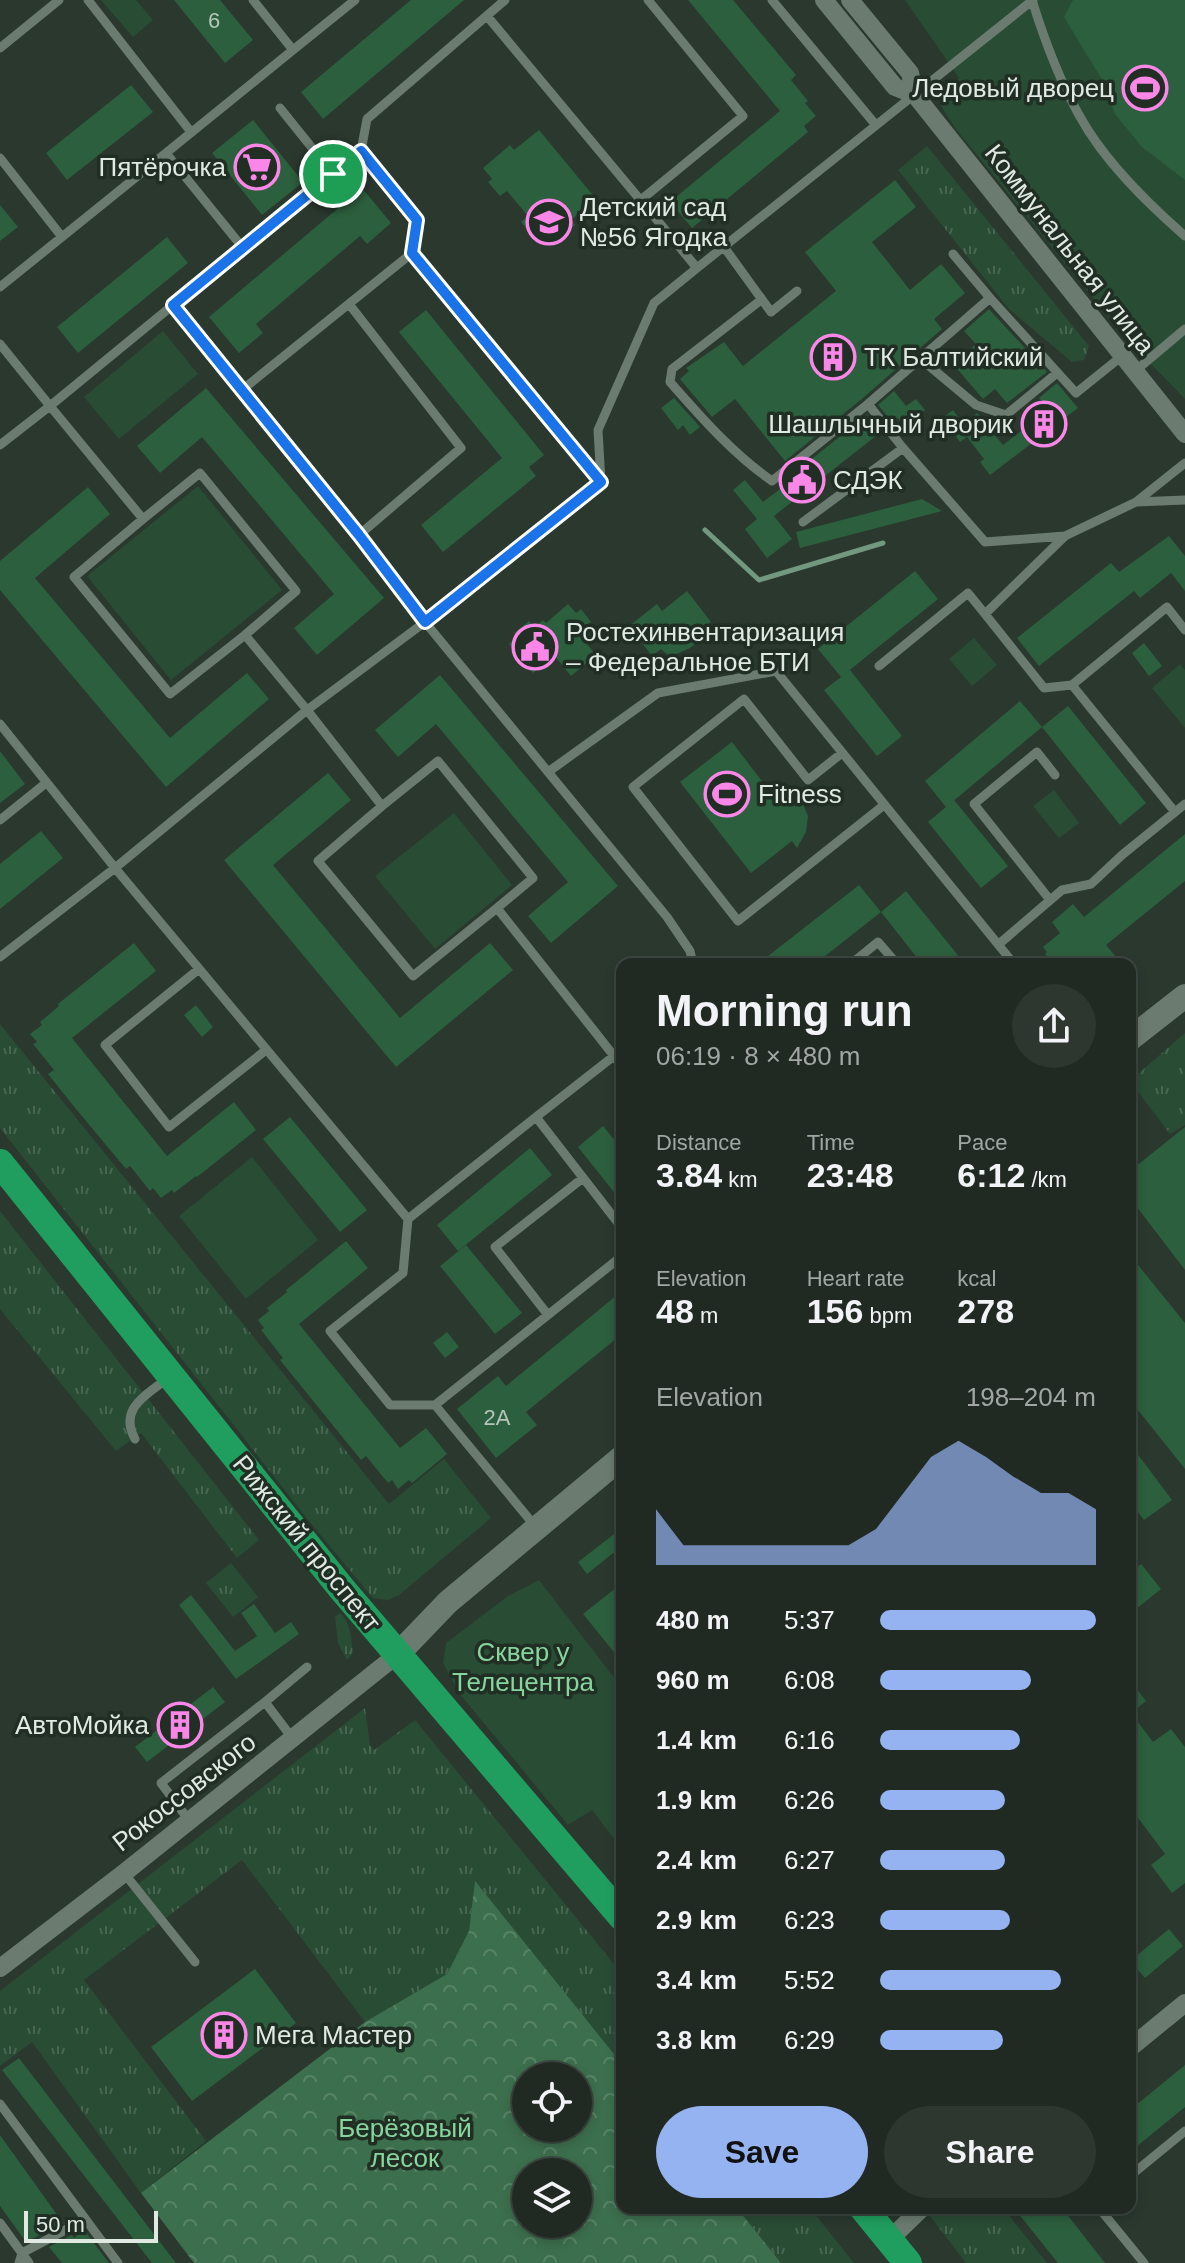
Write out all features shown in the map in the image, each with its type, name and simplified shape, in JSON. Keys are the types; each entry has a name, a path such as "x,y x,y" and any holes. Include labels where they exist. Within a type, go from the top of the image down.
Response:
{"highway":[{"name":"Рижский проспект","path":"0,1163 342,1589 616,1910"},
{"path":"868,2214 908,2263"}],"main road":[{"path":"1136,1034 1185,996"},
{"path":"398,1654 448,1602 616,1462"}],"street":[{"name":"Коммунальная улица","path":"824,0 895,87 915,95"},
{"name":"Коммунальная улица","path":"850,0 910,73 915,95 1185,434"},
{"name":"Рокоссовского","path":"0,1968 398,1654"},
{"path":"1136,2043 1185,2003"},
{"path":"889,2240 916,2214"}],"lane":[{"path":"0,48 59,0"},
{"path":"88,0 191,132"},
{"path":"253,0 293,50"},
{"path":"0,287 355,0"},
{"path":"0,445 361,151 367,119 505,0"},
{"path":"642,199 743,116 648,0"},
{"path":"772,0 875,124"},
{"path":"601,482 598,430 654,303 1032,0 1079,117 1155,210 1185,236"},
{"path":"487,16 697,268"},
{"path":"280,108 333,174"},
{"path":"242,390 412,253 417,220 361,151"},
{"path":"166,153 243,248"},
{"path":"0,158 62,237"},
{"path":"724,247 771,312 797,291"},
{"path":"412,253 601,482"},
{"path":"953,254 1076,393 1122,356"},
{"path":"761,300 672,369 670,382 746,463 772,481 922,360 990,298"},
{"path":"349,304 461,448 359,535"},
{"path":"173,305 359,535 425,622 667,917 692,958"},
{"path":"1134,372 1185,329"},
{"path":"0,344 143,519"},
{"path":"922,360 976,405 1006,415 1057,373"},
{"path":"868,404 985,542 1065,536"},
{"path":"803,522 903,448"},
{"path":"985,614 1065,536 1136,502 1185,463"},
{"path":"200,473 296,591 170,694 74,577 143,519 200,473"},
{"path":"0,957 115,868 307,710 425,622 601,482"},
{"path":"1136,502 1185,500"},
{"path":"879,666 968,593 1044,688 1072,685 1167,607 1185,630"},
{"path":"245,635 382,806"},
{"path":"548,772 658,693 776,671 1010,958"},
{"path":"1072,685 1175,812"},
{"path":"842,753 808,780 744,699 633,787 738,921 884,805"},
{"path":"0,724 115,868 408,1219 403,1273 330,1331 390,1405 435,1405 616,1261"},
{"path":"1050,900 974,804 1037,752 1055,775"},
{"path":"438,761 533,878 413,976 318,861 382,806 438,761"},
{"path":"0,820 46,783"},
{"path":"999,944 1062,890 1091,884 1185,804"},
{"path":"497,908 616,1059"},
{"path":"858,958 878,942 892,958"},
{"path":"199,969 105,1045 169,1127 266,1050"},
{"path":"408,1219 614,1056"},
{"path":"536,1117 616,1220"},
{"path":"548,1315 495,1247 583,1178"},
{"path":"135,1439 129,1428 132,1409 170,1375"},
{"path":"435,1405 537,1529"},
{"path":"188,1819 161,1783 307,1667"},
{"path":"265,1702 293,1739"},
{"path":"124,1873 195,1962"},
{"path":"0,2104 118,2263"},
{"path":"1136,2171 1185,2131"},
{"path":"1104,2214 1144,2263"},
{"path":"20,2258 84,2220"},
{"path":"0,2223 20,2258 29,2263"}],"green space":[{"path":"101,0 136,0 153,20 133,37"},
{"path":"905,0 1185,0 1185,399 1128,341 955,128 941,106 943,91 959,78"},
{"path":"927,146 1089,346 1084,360 1072,362 1009,309 898,170"},
{"path":"163,331 198,374 119,439 84,397"},
{"path":"198,486 282,590 171,680 87,576"},
{"path":"974,638 997,665 972,686 949,659"},
{"path":"1180,664 1185,670 1185,728 1152,688"},
{"path":"1054,790 1079,823 1059,838 1033,806"},
{"path":"454,813 512,885 435,949 375,876"},
{"path":"0,1024 389,1504 444,1459 491,1518 399,1595 388,1600 373,1598 0,1128"},
{"path":"1185,1033 1185,1125 1170,1134 1136,1089 1136,1076"},
{"path":"252,1157 318,1240 246,1299 179,1216"},
{"path":"0,1211 259,1540 237,1558 141,1433 116,1451 0,1309"},
{"path":"231,1563 258,1597 233,1617 206,1583"},
{"name":"Сквер у Телецентра","path":"539,1580 616,1680 616,1841 592,1810 568,1825 459,1693 443,1663 446,1643 508,1596"},
{"path":"340,1613 351,1636 353,1653 347,1660 338,1643 335,1617"},
{"path":"365,1708 370,1745 374,1750 415,1720 616,1967 616,2057 475,1882 469,1931 447,1974 365,2022 242,1860 84,1980 206,2141 141,2193 32,2042 0,2066 0,1991"},
{"name":"Берёзовый лесок","path":"475,1881 616,2057 616,2214 742,2214 781,2263 194,2263 141,2193 365,2022 447,1974 469,1931"},
{"path":"742,2214 815,2214 854,2263 781,2263"},
{"path":"929,2214 1008,2214 1047,2263 966,2263"}],"building":[{"path":"174,0 220,0 253,40 225,63"},
{"path":"411,0 464,0 323,119 301,92"},
{"path":"688,0 733,0 796,75 791,80 816,116 804,126 808,132 692,228 670,202 780,111"},
{"name":"Ледовый дворец","path":"1073,0 1185,0 1185,180 1142,147 1115,114 1101,78 1064,17"},
{"path":"131,85 153,112 67,180 46,153"},
{"name":"Пятёрочка","path":"253,120 303,182 262,215 212,153"},
{"path":"539,130 596,199 571,220 575,225 549,246 537,232 533,236 521,222 528,216 507,191 500,196 488,182 492,179 483,168 510,145 514,150"},
{"name":"ТК Балтийский","path":"895,180 916,207 872,242 910,290 941,264 965,293 934,319 942,329 785,461 735,399 712,417 680,379 689,371 686,368 724,342 743,366 836,291 805,252"},
{"path":"362,188 391,223 367,244 360,236 256,324 263,333 239,353 209,317"},
{"path":"0,205 18,227 0,241"},
{"path":"167,237 188,263 78,353 57,327"},
{"path":"989,309 1047,372 1007,403 995,389 983,399 953,364 976,344 964,331"},
{"path":"426,310 544,455 529,467 536,476 443,552 421,525 502,458 399,332"},
{"path":"1057,383 1078,408 990,475 980,462 984,459 967,437 960,442 951,430 943,436 934,424 953,410 963,424 977,413 1003,445 1048,410 1039,398"},
{"path":"206,388 384,598 317,655 294,628 334,594 202,437 160,473 137,446"},
{"path":"894,391 906,406 916,399 925,410 904,426 898,418 893,423 878,405"},
{"path":"674,398 700,427 690,435 683,425 678,430 661,408"},
{"path":"867,415 881,432 774,516 792,539 767,558 745,529 757,519 733,490 745,480 763,502"},
{"path":"88,487 110,514 35,578 170,738 247,673 269,699 166,787 0,590 0,561"},
{"path":"922,499 942,511 800,548 796,532"},
{"path":"1169,536 1185,556 1185,591 1171,573 1140,598 1134,591 1039,666 1017,638 1111,563 1119,572"},
{"path":"915,571 938,599 841,677 818,649"},
{"path":"687,591 711,622 703,629 707,635 690,648 670,657 661,649 652,656 629,626 657,604 662,611"},
{"path":"568,604 576,613 581,609 591,622 587,625 595,635 586,643 596,655 571,676 554,655 533,673 509,644 517,636 514,633 529,621 534,627 543,620 546,623"},
{"path":"1144,643 1162,666 1149,676 1132,653"},
{"path":"850,670 902,736 877,756 824,690"},
{"path":"440,675 618,886 551,943 528,916 568,882 436,724 398,757 375,730"},
{"path":"1020,701 1042,727 954,800 1008,866 981,888 928,822 946,807 925,781"},
{"path":"1068,706 1146,803 1120,825 1042,727"},
{"path":"732,742 768,789 774,784 783,796 789,791 803,804 808,816 806,832 797,848 792,841 751,873 680,782"},
{"path":"0,751 25,784 0,803"},
{"path":"328,773 351,800 273,865 400,1018 490,943 513,970 396,1067 224,860"},
{"path":"41,831 63,858 0,909 0,864"},
{"path":"1185,834 1185,881 1106,945 1117,958 1048,958 1043,947 1060,933 1052,922 1073,904 1084,917"},
{"path":"859,885 881,912 823,958 766,958"},
{"path":"906,891 960,958 917,958 881,912"},
{"path":"134,943 156,971 72,1038 167,1156 234,1102 256,1130 197,1177 161,1198 153,1188 150,1191 130,1166 126,1169 48,1074 54,1070 33,1044 37,1042 30,1034 42,1025 40,1022 58,1004"},
{"path":"196,1005 213,1027 202,1037 184,1015"},
{"path":"290,1117 367,1210 340,1232 263,1139"},
{"path":"603,1126 616,1142 616,1194 578,1147"},
{"path":"1185,1127 1185,1270 1136,1206 1136,1166"},
{"path":"530,1148 552,1175 458,1251 437,1225"},
{"path":"346,1241 368,1268 299,1324 400,1448 426,1428 447,1454 412,1483 409,1480 398,1489 392,1480 388,1483 366,1456 361,1460 280,1360 283,1358 261,1330 264,1328 258,1320 286,1290"},
{"path":"466,1245 522,1313 495,1334 440,1266"},
{"path":"1136,1262 1185,1323 1185,1469 1136,1408"},
{"path":"616,1296 616,1339 526,1412 537,1425 496,1458 457,1409 498,1376 506,1386"},
{"path":"447,1332 459,1347 445,1358 433,1343"},
{"path":"1136,1452 1172,1500 1144,1520 1136,1510"},
{"path":"616,1533 616,1551 587,1574 578,1562"},
{"path":"1141,1564 1161,1589 1136,1609 1136,1568"},
{"path":"616,1588 616,1655 583,1614"},
{"path":"191,1595 235,1651 257,1636 241,1613 254,1604 275,1633 291,1622 299,1634 236,1679 179,1605"},
{"name":"АвтоМойка","path":"213,1687 225,1702 147,1762 135,1747"},
{"path":"1136,1688 1146,1701 1136,1709"},
{"path":"1136,1720 1153,1742 1171,1729 1185,1747 1185,1883 1172,1893 1151,1865 1165,1854 1136,1815"},
{"path":"1169,1929 1183,1946 1145,1978 1136,1968 1136,1956"},
{"name":"Мега Мастер","path":"255,1969 296,2023 192,2101 151,2047"},
{"path":"19,2058 176,2263 152,2263 2,2070"},
{"path":"1185,2065 1185,2107 1136,2147 1136,2105"},
{"path":"0,2135 63,2223 26,2242 0,2206"},
{"path":"1019,2214 1067,2214 1105,2263 1058,2263"},
{"path":"84,2230 109,2263 62,2263 49,2247 72,2235 74,2238"}],"waterway":[{"path":"705,530 759,580 883,543"}],"place":[{"name":"Ледовый дворец","path":"1145,88"},
{"name":"Пятёрочка","path":"257,167"},
{"name":"Детский сад №56 Ягодка","path":"549,222"},
{"name":"ТК Балтийский","path":"833,357"},
{"name":"Шашлычный дворик","path":"1044,424"},
{"name":"СДЭК","path":"802,480"},
{"name":"Ростехинвентаризация – Федеральное БТИ","path":"535,647"},
{"name":"Fitness","path":"727,794"},
{"name":"АвтоМойка","path":"180,1725"},
{"name":"Мега Мастер","path":"224,2035"}],"route":[{"path":"361,151 417,220 412,253 601,482 425,622 359,535 173,305 333,174 361,151"}]}
